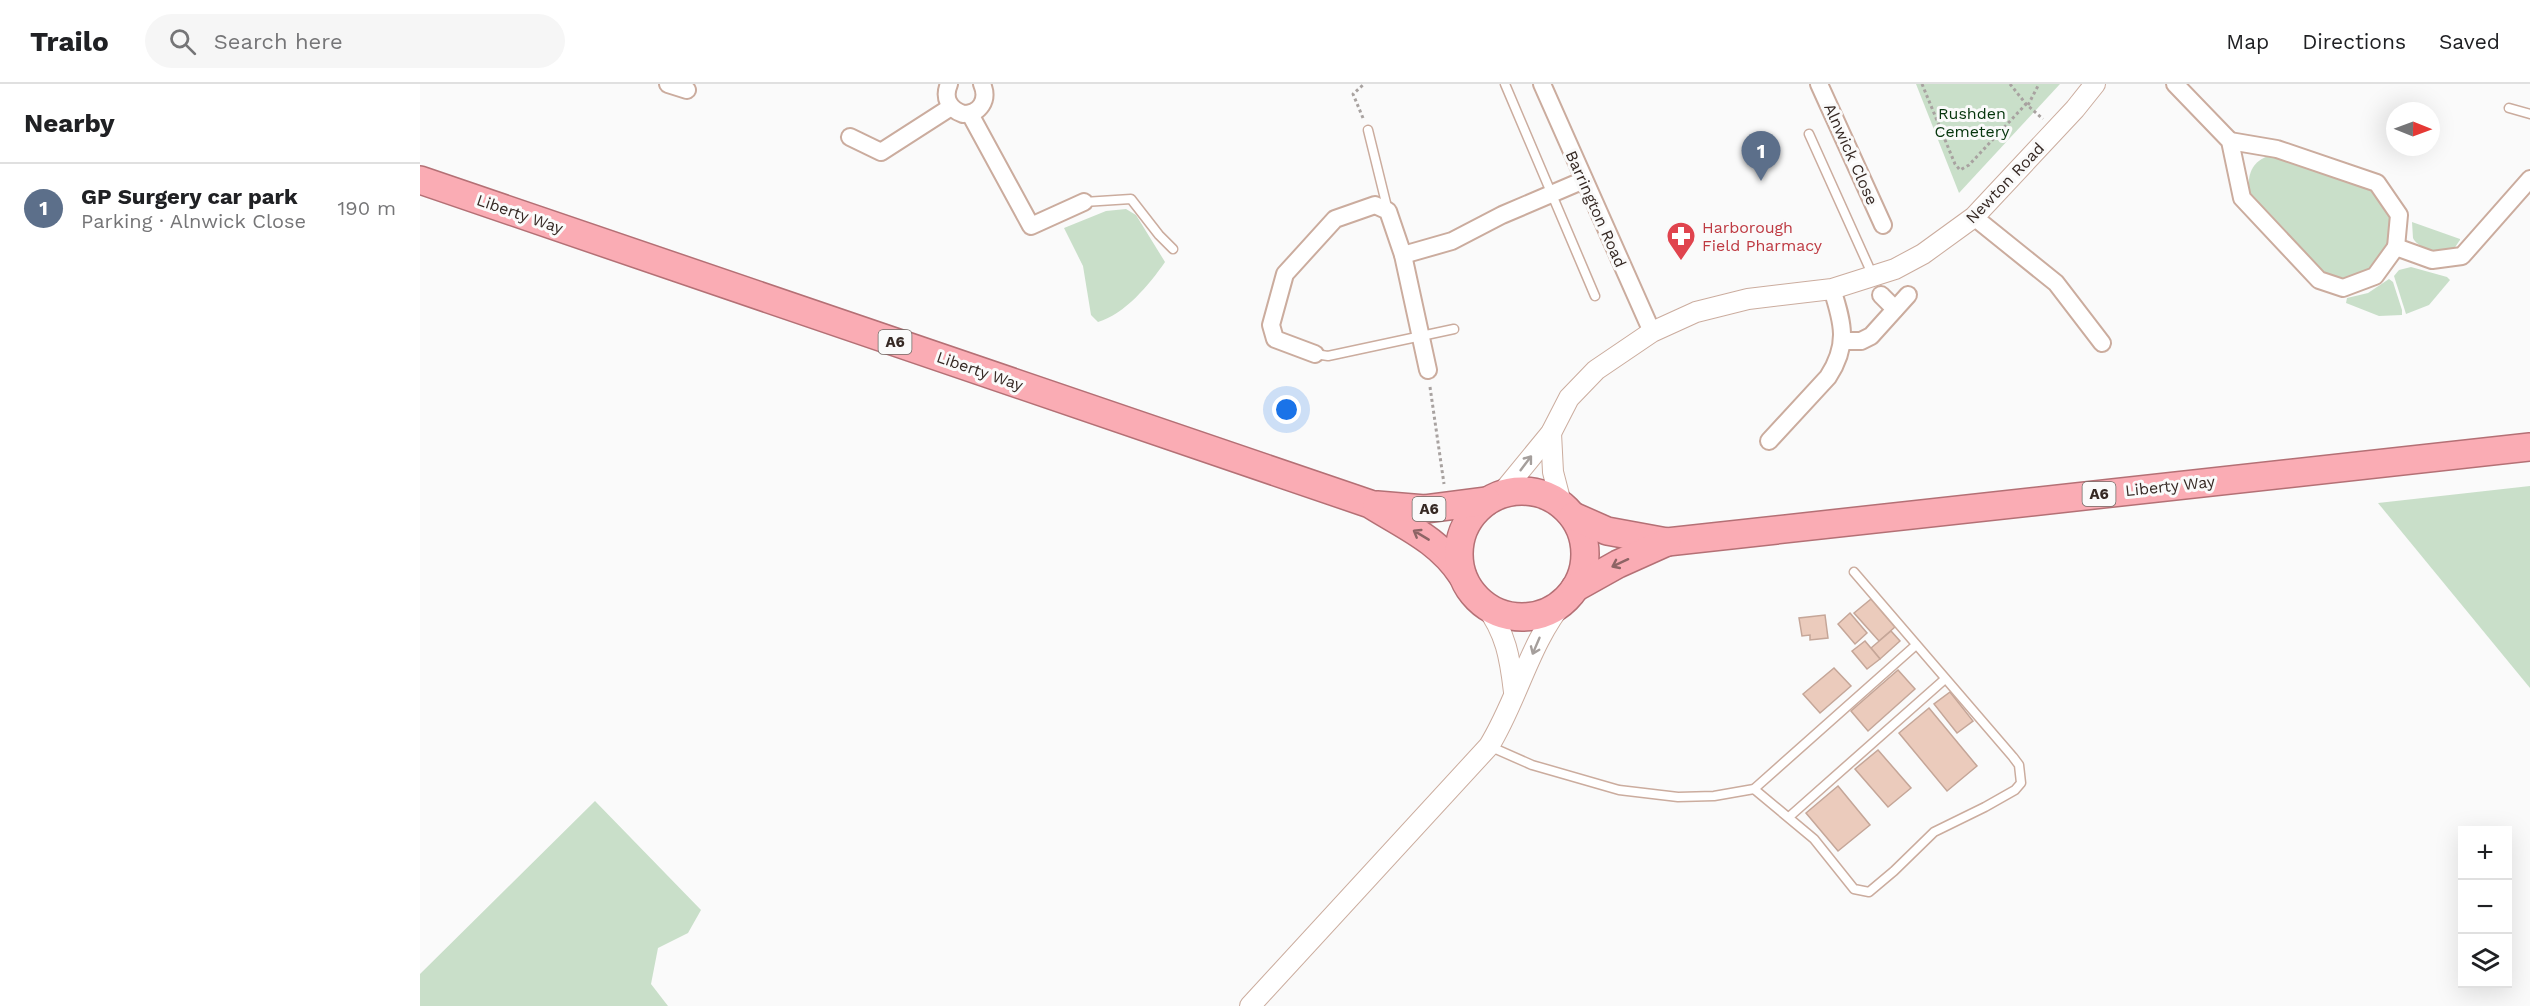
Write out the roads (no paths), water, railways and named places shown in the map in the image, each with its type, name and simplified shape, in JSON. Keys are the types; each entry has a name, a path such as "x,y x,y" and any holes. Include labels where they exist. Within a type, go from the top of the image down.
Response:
{"highway":[{"name":"Liberty Way","path":"420,180 1370,504 1442,549 1462,575"},
{"name":"Liberty Way","path":"1567,510 1608,531 1667,542 2530,447"},
{"path":"1516,490 1532,491 1547,495 1567,510 1584,544 1582,574 1570,594 1551,610 1534,616 1517,617 1500,613 1485,605 1471,592 1462,575 1458,554 1461,534 1472,515 1494,497 1516,490"},
{"name":"Liberty Way","path":"1370,504 1425,509 1494,497"},
{"name":"Liberty Way","path":"1570,594 1608,568 1667,542"}],"street":[{"path":"668,84 687,90"},
{"path":"949,84 946,94 951,107 956,111 969,114 982,105 986,92 985,85"},
{"name":"Barrington Road","path":"1542,84 1652,333"},
{"name":"Alnwick Close","path":"1819,84 1883,225"},
{"name":"Newton Road","path":"1494,497 1551,433 1569,398 1596,370 1652,333 1696,312 1748,299 1877,286 1895,269 1923,254 1974,217 2096,84"},
{"path":"2175,84 2230,141 2242,198 2319,280 2343,288 2375,276 2396,247 2398,215 2377,183 2277,149 2230,141"},
{"path":"850,137 881,152 951,107"},
{"path":"969,114 1031,226 1083,202"},
{"path":"2396,247 2432,260 2462,256 2530,179"},
{"path":"1402,255 1452,241 1502,215 1584,180"},
{"path":"1315,354 1275,339 1271,326 1285,274 1335,219 1375,205 1388,211 1402,255 1428,370"},
{"path":"1974,217 2056,283 2102,343"},
{"path":"1877,286 1895,309"},
{"path":"1769,441 1835,366 1842,341 1842,321 1832,289"},
{"path":"1842,341 1856,342 1865,339 1908,296"},
{"path":"1551,433 1553,472 1567,510"},
{"path":"1250,1006 1489,746 1500,728 1539,638 1570,594"},
{"path":"1485,605 1499,625 1504,639 1511,661 1514,695"}],"lane":[{"path":"1505,84 1595,296"},
{"path":"2509,108 2530,114"},
{"path":"1368,130 1388,211"},
{"path":"1809,134 1877,286"},
{"path":"1083,202 1131,199 1158,235 1173,249"},
{"path":"1315,354 1328,356 1454,329"},
{"path":"1754,789 1814,839 1854,889 1869,892 1894,872 1935,832 2015,790 2021,783 2019,765 1854,572"},
{"path":"1489,746 1532,765 1619,790 1678,797 1714,796 1754,789 1916,645"},
{"path":"1789,817 1945,678"}],"place":[{"name":"GP Surgery car park","path":"1761,181"},
{"name":"Harborough Field Pharmacy","path":"1681,262"}],"park label":[{"name":"Rushden Cemetery","path":"1972,122"}]}
